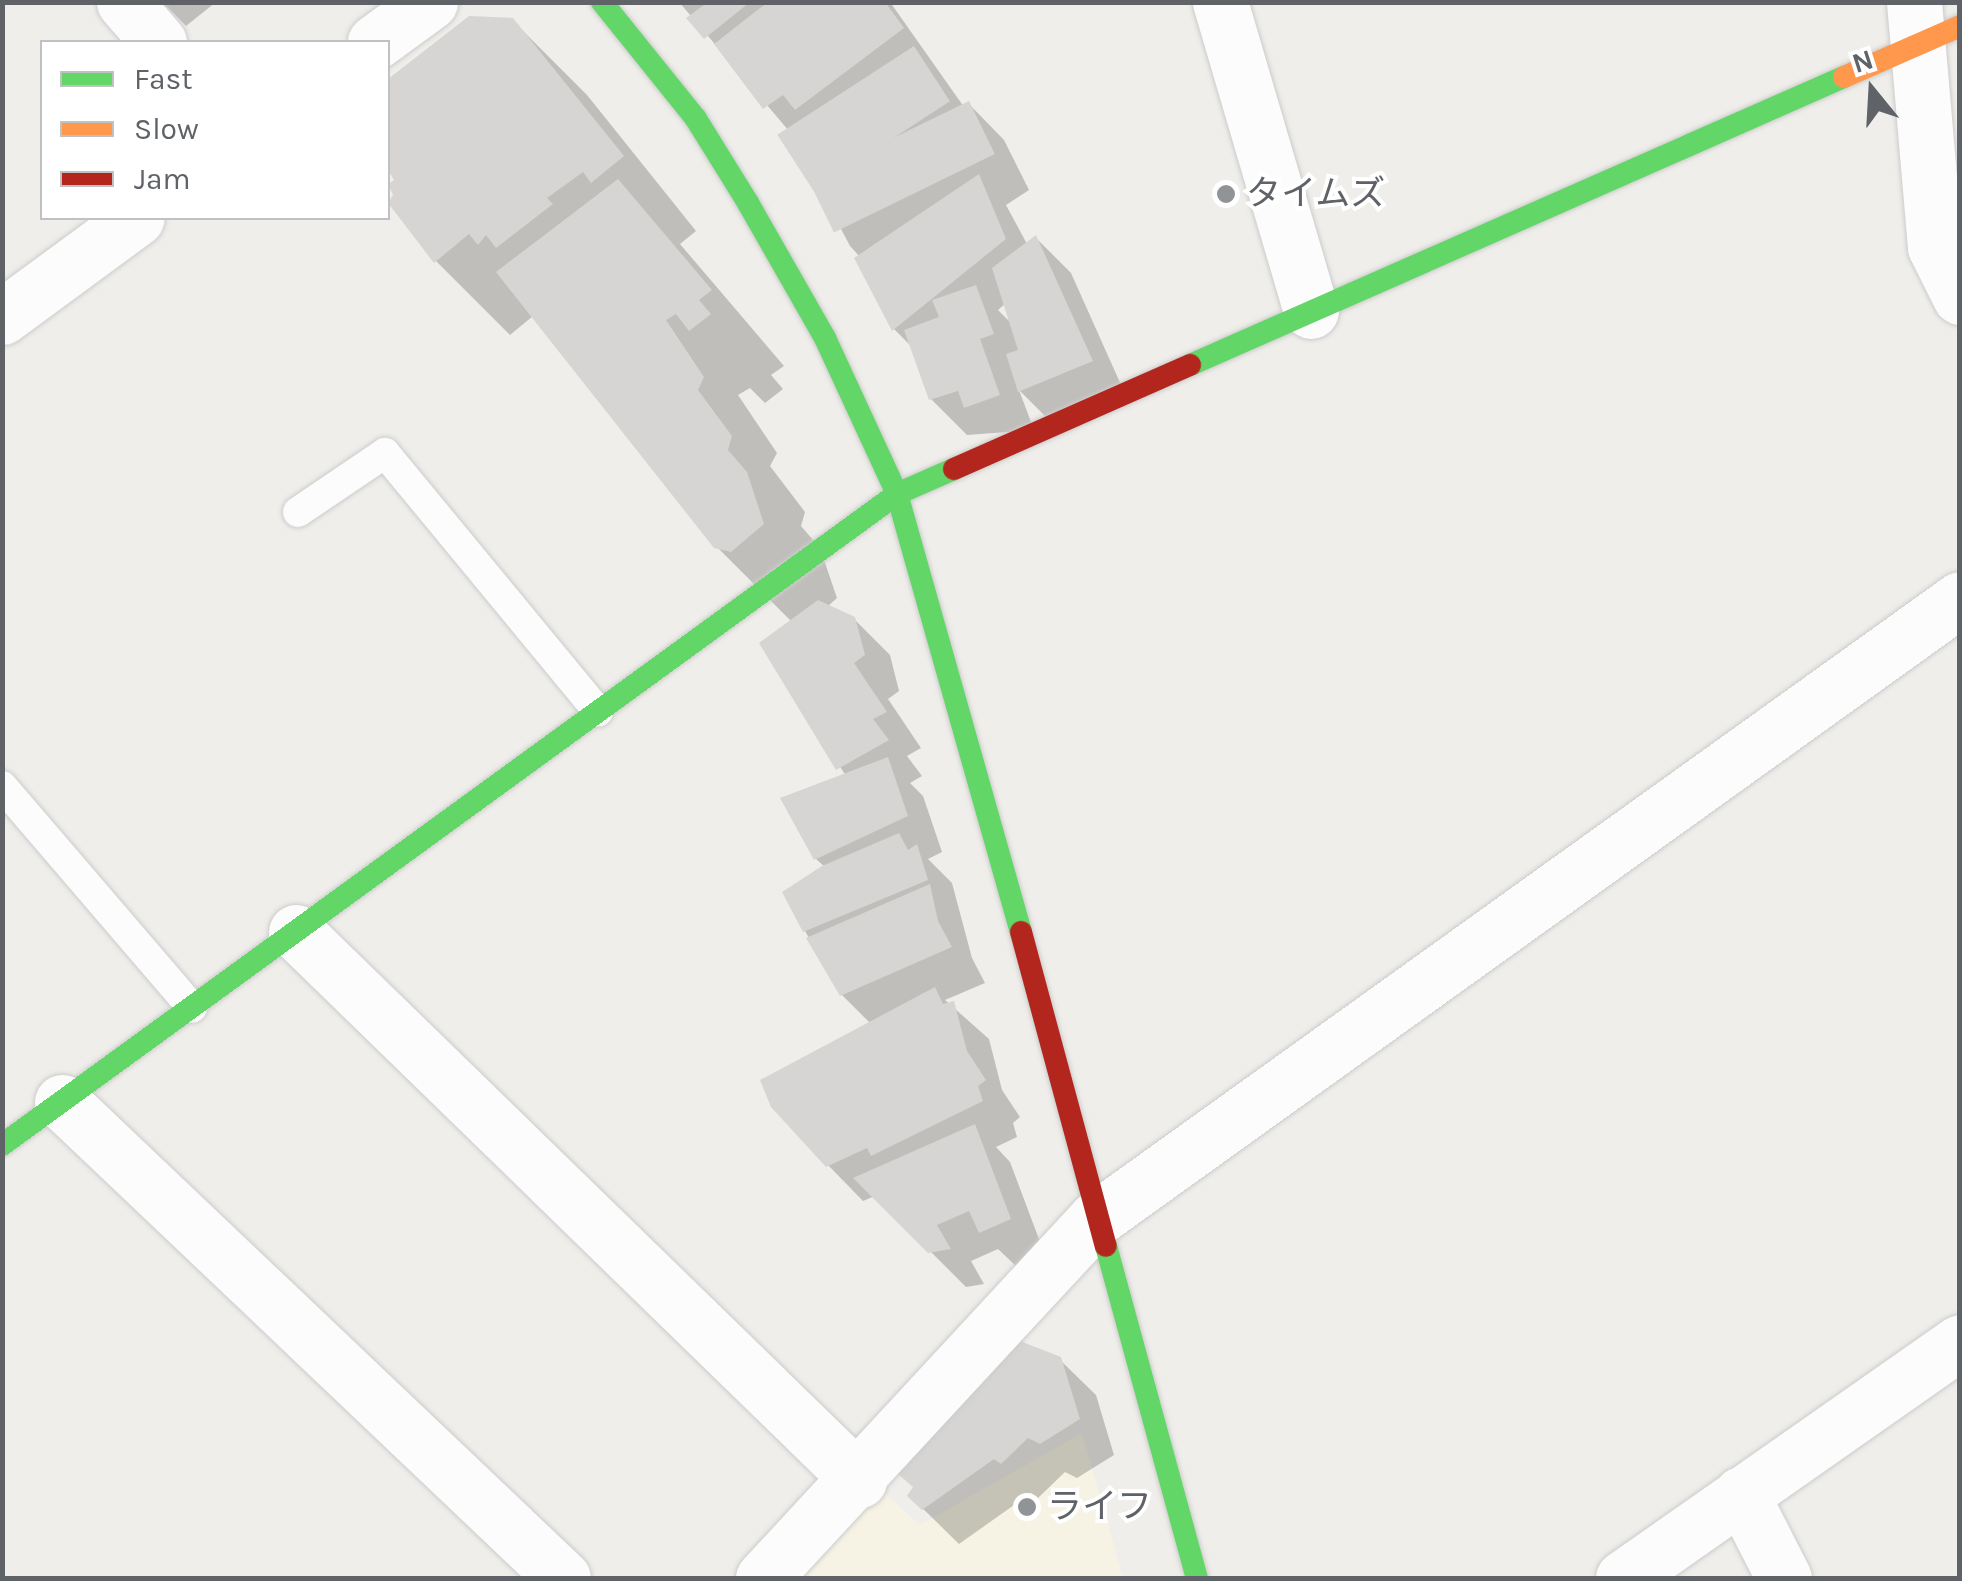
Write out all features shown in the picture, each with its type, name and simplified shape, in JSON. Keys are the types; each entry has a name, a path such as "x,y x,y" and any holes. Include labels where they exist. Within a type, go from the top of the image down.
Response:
{"street":[{"path":"124,2 157,40"},
{"path":"378,40 430,2"},
{"path":"602,2 696,119 748,202 825,338 897,494 936,622 1096,1220 1197,1578"},
{"path":"1220,2 1311,311"},
{"path":"2,1146 897,494 1311,311 1930,25 1935,248 1960,297"},
{"path":"2,317 134,220"},
{"path":"762,1578 859,1480 1096,1220 1960,599"},
{"path":"296,932 859,1480"},
{"path":"62,1102 563,1578"},
{"path":"1623,1578 1960,1342"},
{"path":"1741,1494 1784,1578"}],"lane":[{"path":"298,512 385,453 598,711"},
{"path":"2,786 192,1008"}],"shaded area":[{"name":"ライフ","path":"1082,1433 1123,1578 795,1578 880,1489 920,1525"}],"building":[{"path":"708,2 750,2 704,39 686,18"},
{"path":"768,2 885,2 904,28 795,110 783,95 763,109 714,44"},
{"path":"469,16 513,18 624,156 591,183 583,172 547,198 553,204 496,248 486,235 478,245 469,234 434,263 390,206 390,183 394,180 390,173 390,77"},
{"path":"914,46 950,101 813,190 777,135"},
{"path":"969,101 995,154 834,232 808,179"},
{"path":"979,174 1006,239 892,331 854,258"},
{"path":"618,179 712,290 699,300 711,314 689,331 676,314 666,320 704,377 698,390 732,436 728,450 747,472 764,524 731,552 714,548 496,272"},
{"path":"1036,235 1093,361 1018,392 1006,354 1018,350 992,268"},
{"path":"976,285 994,334 980,339 1000,395 964,408 958,391 929,400 904,330 939,317 932,300"},
{"path":"818,600 855,617 865,655 854,663 887,712 873,719 889,740 836,770 759,643"},
{"path":"888,757 908,816 814,860 780,798"},
{"path":"899,833 908,850 917,844 928,880 803,932 782,892 822,866"},
{"path":"930,884 938,921 952,947 840,996 806,938"},
{"path":"935,987 943,1004 954,1001 967,1051 986,1080 978,1086 983,1101 871,1156 867,1148 826,1167 771,1107 760,1080"},
{"path":"975,1124 1011,1219 979,1233 969,1211 937,1225 951,1249 928,1253 853,1178"},
{"path":"1020,1341 1061,1357 1080,1419 1040,1444 1028,1438 1001,1464 994,1459 922,1510 907,1496 913,1487 898,1474"}],"traffic: fast":[{"path":"602,2 696,119 748,203 825,338 897,494 1021,932"},
{"path":"1190,365 1844,77"},
{"path":"2,1145 897,494 954,469"},
{"path":"1106,1246 1197,1578"}],"traffic: slow":[{"path":"1844,77 1960,26"}],"traffic: jam":[{"path":"954,469 1190,365"},
{"path":"1021,932 1106,1246"}],"place":[{"name":"タイムズ","path":"1226,194"},
{"name":"ライフ","path":"1027,1507"}]}
